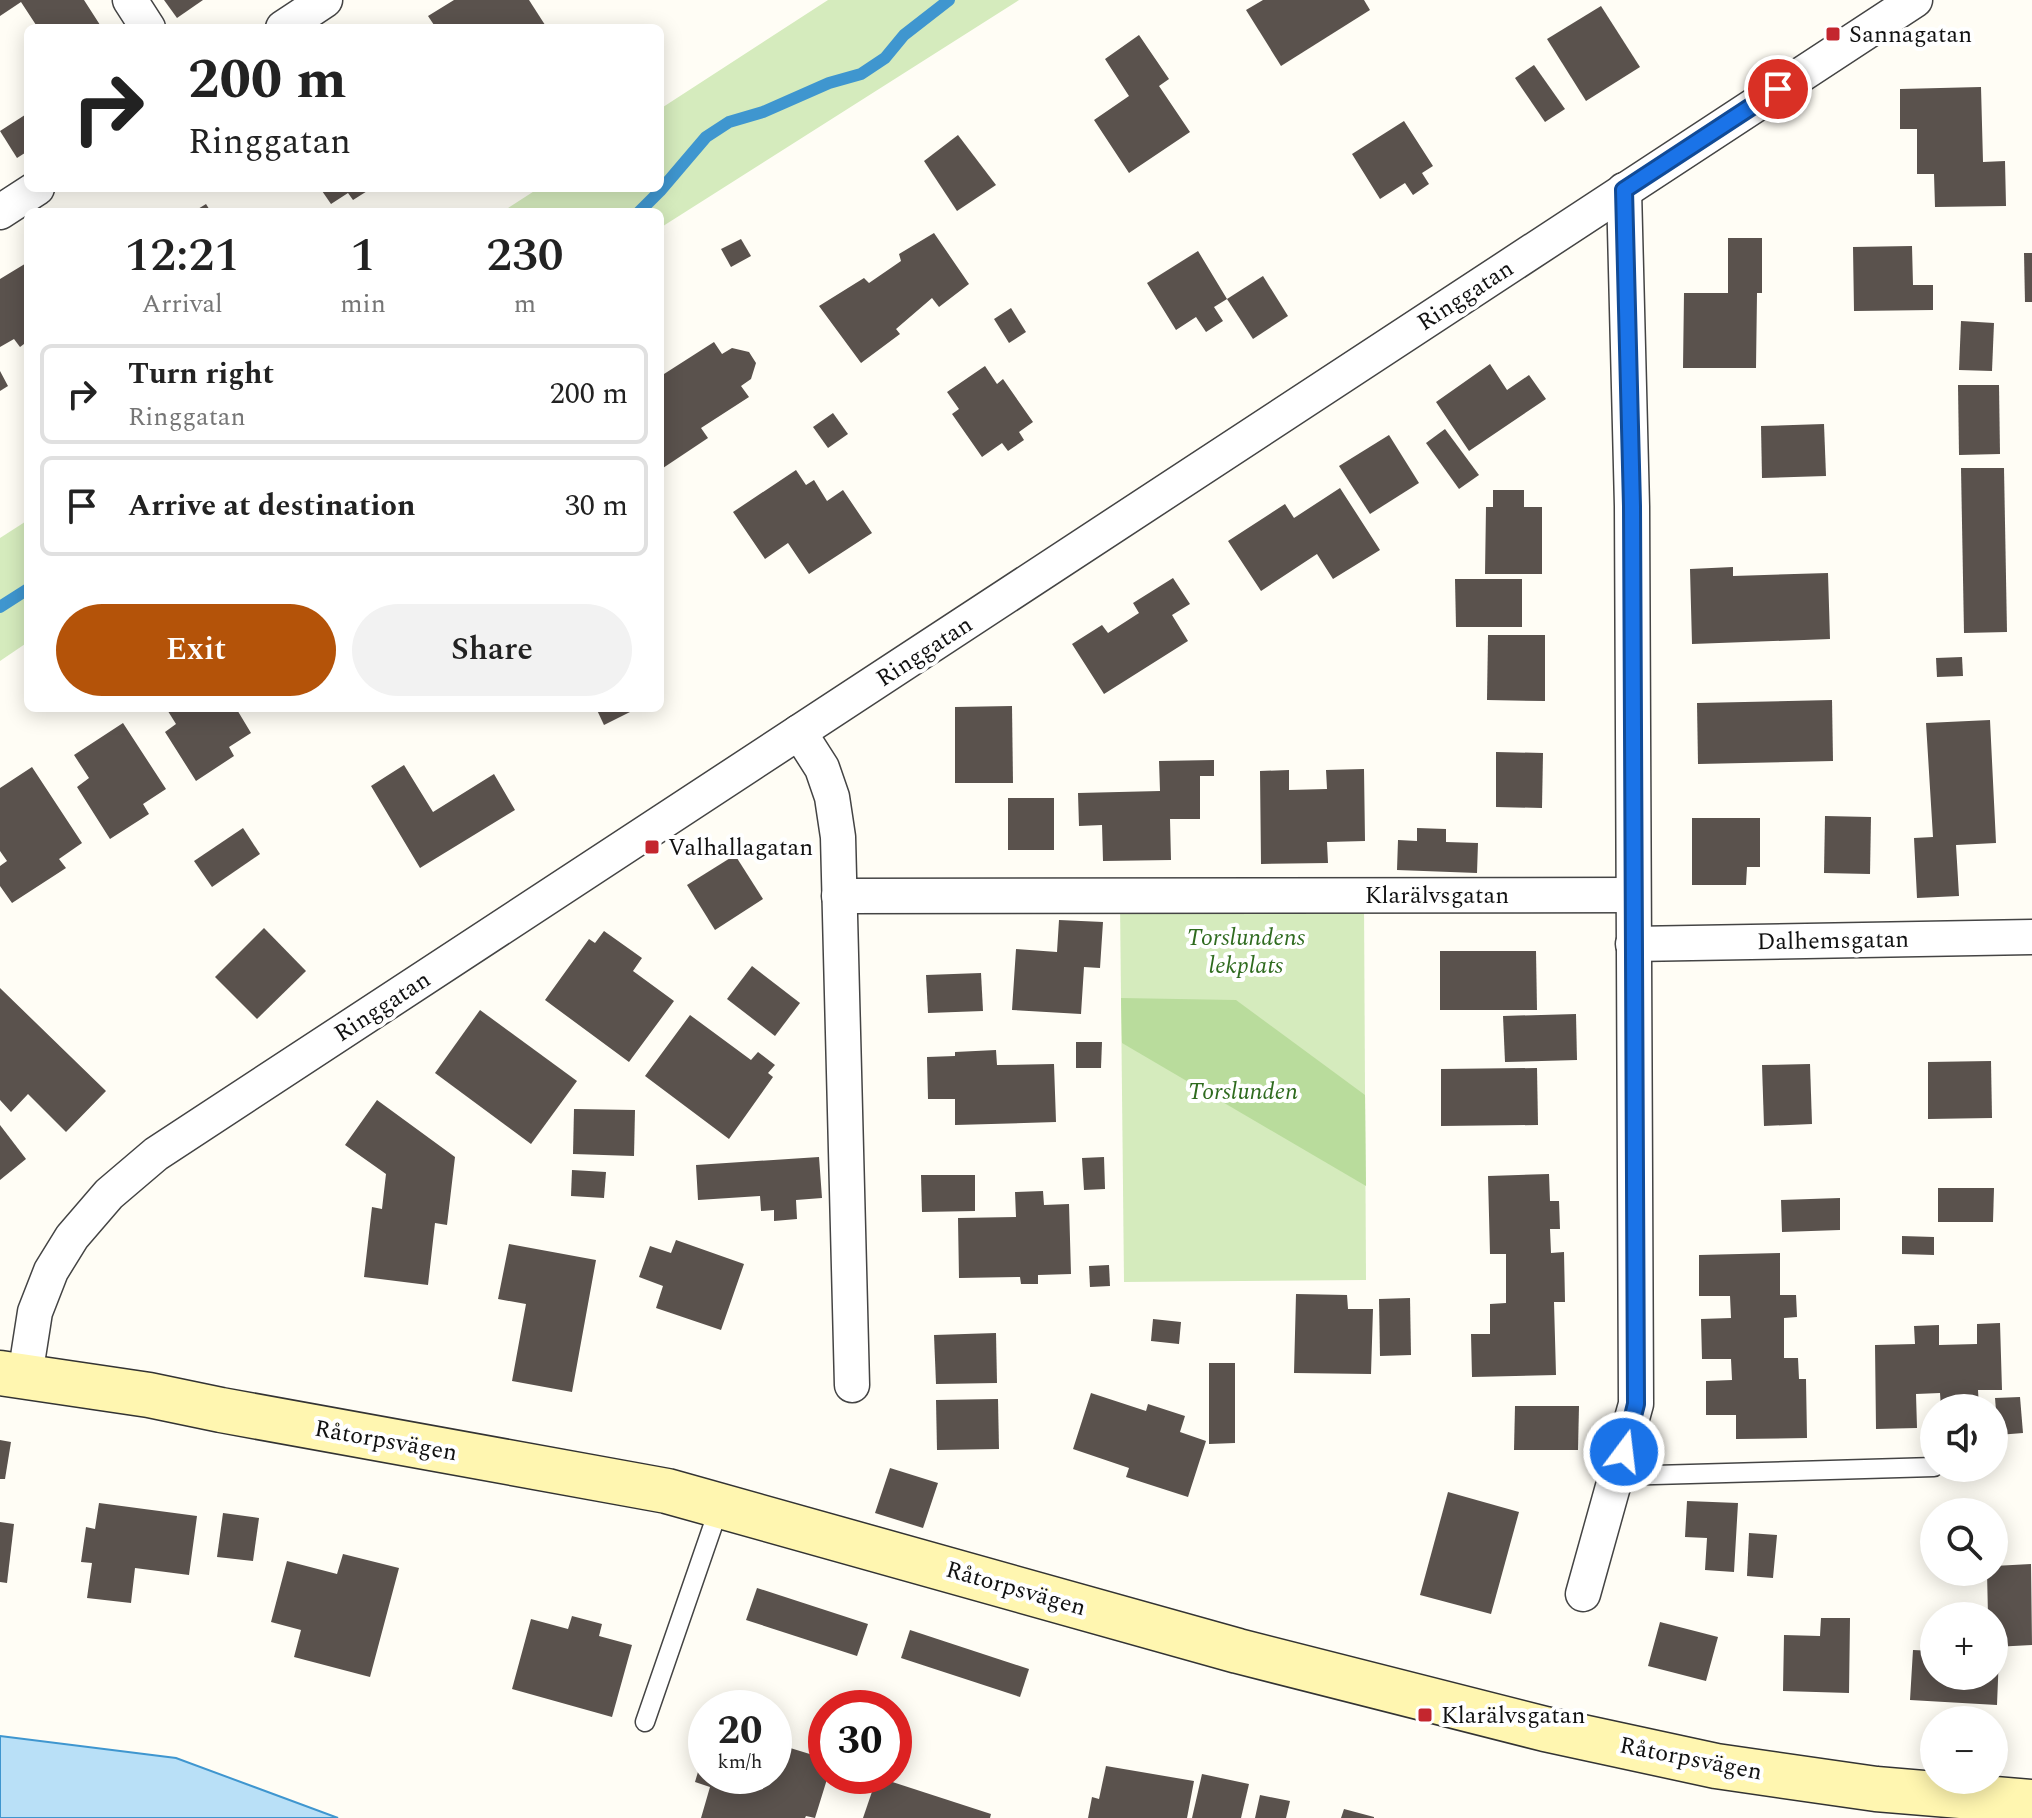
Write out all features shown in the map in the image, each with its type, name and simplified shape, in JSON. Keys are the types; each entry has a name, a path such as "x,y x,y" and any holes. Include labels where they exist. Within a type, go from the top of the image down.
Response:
{"street":[{"path":"130,0 145,24"},
{"path":"289,24 325,0"},
{"name":"Ringgatan","path":"12,1374 51,1271 72,1237 109,1194 156,1154 1915,0"},
{"path":"1583,1594 1636,1404 1632,506 1624,190"},
{"path":"0,212 31,192"},
{"path":"799,732 822,768 832,797 838,837 852,1385"},
{"name":"Klarälvsgatan","path":"839,896 1633,895"},
{"name":"Dalhemsgatan","path":"1633,944 2032,937"},
{"name":"Råtorpsvägen","path":"12,1374 149,1395 667,1491 1238,1651 1545,1729 1716,1766 1876,1789 2032,1802"}],"lane":[{"path":"1618,1476 1920,1467"},
{"path":"645,1722 720,1505"}],"green space":[{"path":"828,0 1019,0 664,225 664,208 508,208 533,192 664,192 664,106"},
{"path":"24,523 24,645 0,661 0,538"},
{"name":"Torslunden","path":"1364,900 1366,1280 1124,1282 1120,902"},
{"path":"1121,998 1236,1000 1365,1095 1366,1186 1122,1043"}],"water":[{"path":"0,1736 176,1758 338,1818 0,1818"}],"building":[{"path":"0,0 84,0 99,24 35,24 21,2 0,16"},
{"path":"164,0 203,0 177,18"},
{"path":"454,0 529,0 544,24 433,24 428,16"},
{"path":"1263,0 1364,0 1370,10 1281,66 1246,10"},
{"path":"1601,6 1640,67 1586,101 1547,39"},
{"path":"1139,35 1169,79 1159,86 1190,132 1129,173 1094,120 1129,96 1105,59"},
{"path":"1534,65 1565,109 1545,122 1515,78"},
{"path":"1981,87 1983,162 2005,161 2006,206 1935,207 1934,174 1917,174 1917,129 1900,129 1900,89"},
{"path":"24,116 24,154 17,158 0,131"},
{"path":"1404,121 1433,166 1422,173 1429,184 1413,195 1405,183 1380,199 1352,154"},
{"path":"958,135 996,185 957,211 924,161"},
{"path":"323,192 366,192 353,200 348,193 331,204"},
{"path":"934,233 969,284 939,307 932,298 896,329 900,334 861,363 819,306 864,278 869,283 901,261 899,254"},
{"path":"1728,238 1762,238 1762,293 1757,293 1756,368 1683,368 1684,293 1728,293"},
{"path":"741,239 751,256 731,267 721,249"},
{"path":"1912,246 1913,285 1933,285 1933,310 1854,311 1853,247"},
{"path":"1198,251 1227,299 1214,307 1223,321 1206,332 1196,317 1176,330 1147,283"},
{"path":"2024,253 2032,253 2032,302 2025,302"},
{"path":"24,264 24,344 20,347 14,339 0,347 0,279"},
{"path":"1263,276 1288,316 1253,339 1227,299"},
{"path":"1011,308 1026,332 1009,343 994,319"},
{"path":"1961,321 1994,323 1992,371 1959,370"},
{"path":"714,342 722,354 732,348 749,352 756,363 751,379 741,386 749,397 701,428 708,438 664,467 664,374"},
{"path":"1490,364 1507,390 1529,375 1546,399 1469,451 1436,402"},
{"path":"985,366 997,384 1003,379 1033,422 1019,432 1024,440 1008,451 1002,443 982,457 952,414 959,409 947,392"},
{"path":"0,371 8,386 0,391"},
{"path":"1958,385 1999,385 2000,454 1959,455"},
{"path":"833,413 848,434 828,448 813,427"},
{"path":"1824,424 1826,476 1762,478 1761,426"},
{"path":"1445,429 1479,475 1459,489 1426,443"},
{"path":"1389,435 1419,483 1370,514 1339,466"},
{"path":"1961,468 2004,468 2007,632 1964,633"},
{"path":"796,470 806,485 814,480 827,501 843,490 872,533 809,574 788,543 765,559 733,512"},
{"path":"1340,488 1380,550 1333,579 1317,554 1261,591 1228,541 1285,504 1294,518"},
{"path":"1493,490 1524,490 1524,507 1542,507 1542,574 1485,574 1486,507 1493,507"},
{"path":"1733,567 1733,576 1828,573 1830,639 1692,644 1690,569"},
{"path":"1173,578 1190,604 1172,615 1188,641 1104,694 1072,644 1102,625 1108,633 1139,613 1133,603"},
{"path":"1455,579 1522,579 1522,627 1456,627"},
{"path":"1488,635 1545,635 1545,701 1487,700"},
{"path":"1962,657 1963,676 1937,677 1936,658"},
{"path":"1832,700 1833,761 1698,764 1697,703"},
{"path":"1012,706 1013,783 955,783 955,707"},
{"path":"168,712 238,712 251,733 229,747 234,756 196,781 165,732 176,724"},
{"path":"598,712 630,712 604,725"},
{"path":"1990,720 1996,843 1956,845 1959,896 1917,898 1914,838 1933,837 1926,723"},
{"path":"123,723 166,789 143,804 149,814 110,839 77,787 89,778 74,755"},
{"path":"1496,752 1543,753 1542,808 1496,807"},
{"path":"1214,760 1214,776 1200,776 1200,819 1170,819 1171,860 1103,861 1102,825 1079,826 1078,793 1160,791 1159,761"},
{"path":"404,765 433,812 494,774 515,810 420,868 371,786"},
{"path":"32,767 82,843 59,859 66,868 12,903 0,886 0,866 7,861 0,851 0,788"},
{"path":"1364,769 1365,841 1327,842 1328,863 1261,864 1260,771 1289,770 1289,790 1327,789 1326,770"},
{"path":"1008,798 1054,798 1054,850 1008,850"},
{"path":"1825,816 1871,817 1870,874 1824,873"},
{"path":"1692,818 1760,818 1760,867 1747,867 1746,885 1692,885"},
{"path":"243,828 260,854 212,887 194,861"},
{"path":"1417,828 1446,829 1446,842 1478,843 1477,873 1397,870 1398,840 1417,841"},
{"path":"735,855 763,899 715,930 687,885"},
{"path":"1059,920 1103,922 1100,968 1084,967 1081,1014 1012,1010 1016,949 1057,952"},
{"path":"264,928 306,971 257,1019 215,977"},
{"path":"604,931 642,958 633,971 674,1001 629,1062 545,1000 589,939 595,943"},
{"path":"1440,951 1536,951 1537,1010 1440,1010"},
{"path":"752,966 800,1003 775,1036 727,999"},
{"path":"981,973 983,1011 928,1013 926,975"},
{"path":"0,988 106,1091 66,1132 28,1094 11,1112 0,1100"},
{"path":"480,1010 577,1081 531,1144 435,1073"},
{"path":"1576,1014 1577,1060 1505,1062 1503,1016"},
{"path":"690,1015 751,1060 758,1052 775,1065 768,1073 773,1077 729,1139 645,1076"},
{"path":"1076,1042 1102,1042 1101,1068 1076,1068"},
{"path":"996,1050 997,1065 1054,1064 1056,1122 955,1125 955,1099 928,1099 927,1057"},
{"path":"1991,1061 1992,1118 1928,1119 1928,1062"},
{"path":"1810,1064 1812,1124 1764,1126 1762,1065"},
{"path":"1537,1068 1538,1125 1441,1126 1441,1069"},
{"path":"377,1100 455,1157 447,1225 435,1223 428,1285 364,1277 372,1207 382,1209 386,1174 345,1145"},
{"path":"574,1109 635,1110 634,1156 573,1154"},
{"path":"0,1125 26,1159 0,1180"},
{"path":"819,1157 822,1198 796,1200 797,1219 774,1221 774,1210 761,1211 760,1196 698,1200 696,1165"},
{"path":"1104,1157 1105,1189 1084,1190 1082,1158"},
{"path":"572,1170 606,1172 604,1198 571,1196"},
{"path":"1549,1174 1550,1201 1559,1201 1560,1229 1550,1229 1551,1253 1564,1252 1565,1302 1554,1302 1556,1375 1472,1377 1471,1334 1490,1334 1490,1304 1506,1303 1506,1254 1490,1254 1488,1176"},
{"path":"921,1175 975,1175 975,1211 922,1212"},
{"path":"1938,1188 1994,1188 1993,1222 1938,1222"},
{"path":"1043,1191 1044,1205 1069,1204 1071,1274 1038,1275 1038,1284 1021,1284 1020,1277 959,1278 958,1218 1016,1217 1015,1192"},
{"path":"1840,1198 1840,1230 1782,1232 1781,1200"},
{"path":"1902,1236 1934,1237 1934,1255 1902,1254"},
{"path":"676,1240 744,1264 721,1330 656,1308 663,1286 639,1277 650,1246 671,1253"},
{"path":"509,1244 596,1260 572,1392 512,1381 526,1304 498,1299"},
{"path":"1780,1253 1780,1295 1796,1295 1797,1317 1784,1318 1784,1358 1798,1358 1799,1379 1806,1379 1807,1438 1736,1439 1736,1415 1706,1415 1706,1381 1732,1380 1731,1359 1702,1359 1701,1319 1731,1318 1730,1296 1699,1296 1699,1255"},
{"path":"1109,1265 1110,1286 1090,1287 1089,1266"},
{"path":"1296,1294 1347,1295 1348,1309 1373,1309 1371,1374 1294,1373"},
{"path":"1410,1298 1411,1355 1380,1356 1379,1299"},
{"path":"1153,1319 1181,1322 1179,1344 1151,1341"},
{"path":"2000,1323 2002,1390 1978,1390 1978,1394 1916,1394 1917,1428 1876,1429 1875,1345 1915,1344 1914,1326 1939,1325 1939,1345 1977,1344 1977,1324"},
{"path":"996,1333 997,1383 936,1384 934,1335"},
{"path":"1209,1363 1235,1363 1235,1443 1209,1444"},
{"path":"1091,1393 1146,1411 1148,1404 1185,1416 1180,1432 1206,1441 1188,1497 1126,1477 1129,1468 1073,1449"},
{"path":"2008,1397 2020,1397 2023,1433 2008,1434"},
{"path":"998,1399 999,1449 937,1450 936,1400"},
{"path":"1515,1406 1579,1406 1578,1450 1514,1450"},
{"path":"0,1440 11,1442 5,1479 0,1479"},
{"path":"890,1468 938,1483 923,1528 875,1513"},
{"path":"1448,1492 1519,1512 1491,1614 1420,1595"},
{"path":"1687,1501 1738,1503 1734,1572 1705,1570 1707,1538 1685,1537"},
{"path":"99,1503 197,1516 189,1575 135,1568 131,1603 87,1598 92,1563 81,1562 86,1527 95,1529"},
{"path":"223,1513 259,1518 253,1561 217,1557"},
{"path":"0,1522 14,1524 7,1583 0,1582"},
{"path":"1749,1533 1777,1535 1773,1578 1747,1576"},
{"path":"343,1554 399,1568 370,1677 294,1657 301,1630 271,1622 287,1561 337,1574"},
{"path":"2031,1564 2032,1645 2008,1646 2008,1602 1988,1602 1987,1586 2008,1586 2008,1565"},
{"path":"757,1588 868,1624 857,1656 746,1620"},
{"path":"572,1616 602,1624 599,1636 632,1645 612,1717 512,1689 531,1619 568,1629"},
{"path":"1821,1618 1850,1618 1849,1693 1783,1691 1784,1635 1820,1636"},
{"path":"1660,1622 1718,1637 1706,1681 1648,1666"},
{"path":"910,1630 1029,1669 1020,1697 901,1658"},
{"path":"1913,1650 1920,1650 1920,1690 1998,1690 1997,1705 1910,1700"},
{"path":"792,1749 808,1753 808,1794 822,1794 815,1818 701,1818 708,1794 792,1794"},
{"path":"1106,1766 1194,1781 1187,1818 1088,1818 1092,1797 1099,1799"},
{"path":"1202,1774 1249,1784 1241,1818 1192,1818"},
{"path":"912,1788 991,1814 990,1818 863,1818 871,1794 912,1794"},
{"path":"1260,1795 1290,1801 1286,1818 1255,1818"},
{"path":"1344,1809 1374,1817 1374,1818 1341,1818"}],"waterway":[{"path":"664,186 706,137 729,122 763,112 829,83 861,74 885,58 904,35 949,0"},
{"path":"643,208 659,192"},
{"path":"0,607 24,592"}],"place":[{"name":"Sannagatan","path":"1833,34"},
{"name":"Valhallagatan","path":"652,847"},
{"name":"Klarälvsgatan","path":"1425,1715"}],"route":[{"path":"1624,1452 1636,1404 1632,506 1624,190 1778,89"}],"park label":[{"name":"Torslundens lekplats","path":"1246,951"}]}
